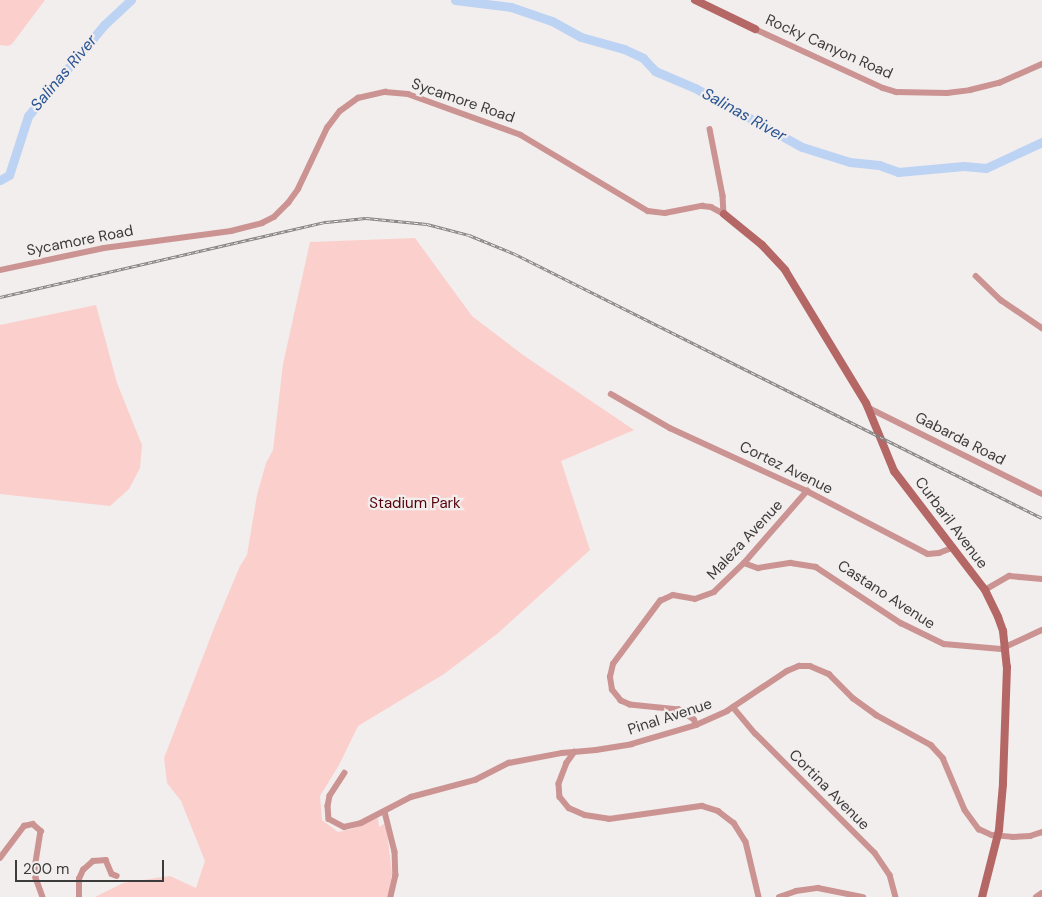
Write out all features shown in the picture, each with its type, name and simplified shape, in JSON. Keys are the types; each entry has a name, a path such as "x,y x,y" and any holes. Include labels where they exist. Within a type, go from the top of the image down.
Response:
{"street":[{"name":"Rocky Canyon Road","path":"700,1 755,29 883,88 896,92 947,93 970,90 999,83 1042,64"},
{"name":"Sycamore Road","path":"0,270 104,248 231,231 262,223 274,217 288,204 327,128 340,111 358,98 385,92 408,94 521,135 648,211 665,213 702,206 711,207 724,214"},
{"path":"710,129 724,196 724,214"},
{"name":"Curbaril Avenue","path":"724,214 762,245 786,270 867,406 894,471 984,590 998,617 1006,649 1003,784 998,836 982,897"},
{"path":"976,276 1001,300 1042,328"},
{"name":"Cortez Avenue","path":"611,394 670,428 807,491 928,554 939,553 952,548"},
{"name":"Gabarda Road","path":"867,406 1042,494"},
{"name":"Maleza Avenue","path":"696,725 694,720 679,710 630,705 621,700 612,690 610,677 613,664 660,601 673,595 695,599 714,592 744,563 807,491"},
{"name":"Castano Avenue","path":"744,563 758,568 791,563 810,565 832,576 901,624 935,642 960,647 1006,649"},
{"path":"984,590 1009,576 1042,579"},
{"path":"1006,649 1029,635 1042,630"},
{"name":"Pinal Avenue","path":"345,773 330,796 328,806 329,819 339,826 349,827 385,812 412,797 475,780 509,763 632,744 696,725 733,707 794,668 805,666 820,669 876,715 932,745 950,771 965,810 974,823 986,832 998,836"},
{"name":"Cortina Avenue","path":"733,707 756,734 875,853 890,876 896,897"},
{"path":"575,752 567,763 559,784 560,797 569,808 585,816 609,819 702,806 718,811 734,823 746,842 759,897"},
{"path":"385,812 395,852 396,875 391,897"},
{"path":"0,858 24,826 34,824 41,831 36,878 43,897"},
{"path":"998,836 1024,837 1042,832"},
{"path":"79,897 79,879 83,870 93,861 106,860 112,874 117,876"},
{"path":"779,897 810,888 826,888 863,897"},
{"path":"1036,897 1042,893"}],"green space":[{"path":"0,0 45,0 12,44 8,46 0,45"},
{"name":"Stadium Park","path":"415,238 472,316 523,355 634,430 561,461 590,550 497,634 444,674 358,726 339,765 320,796 322,820 338,832 352,829 378,818 379,827 386,823 392,873 389,897 95,897 123,883 170,876 196,888 205,861 181,801 167,783 164,758 214,628 240,566 247,555 257,495 266,463 273,450 283,364 310,242"},
{"path":"96,305 117,383 142,445 140,468 129,489 110,506 0,494 0,325"}],"waterway":[{"name":"Salinas River","path":"0,180 9,175 28,116 104,25 131,0"},
{"name":"Salinas River","path":"455,0 511,7 552,21 581,37 624,49 643,58 655,71 695,88 802,147 850,162 879,165 898,172 964,166 986,168 1042,142"}],"railway":[{"path":"0,297 326,222 366,218 427,224 469,235 515,254 1042,518"}]}
